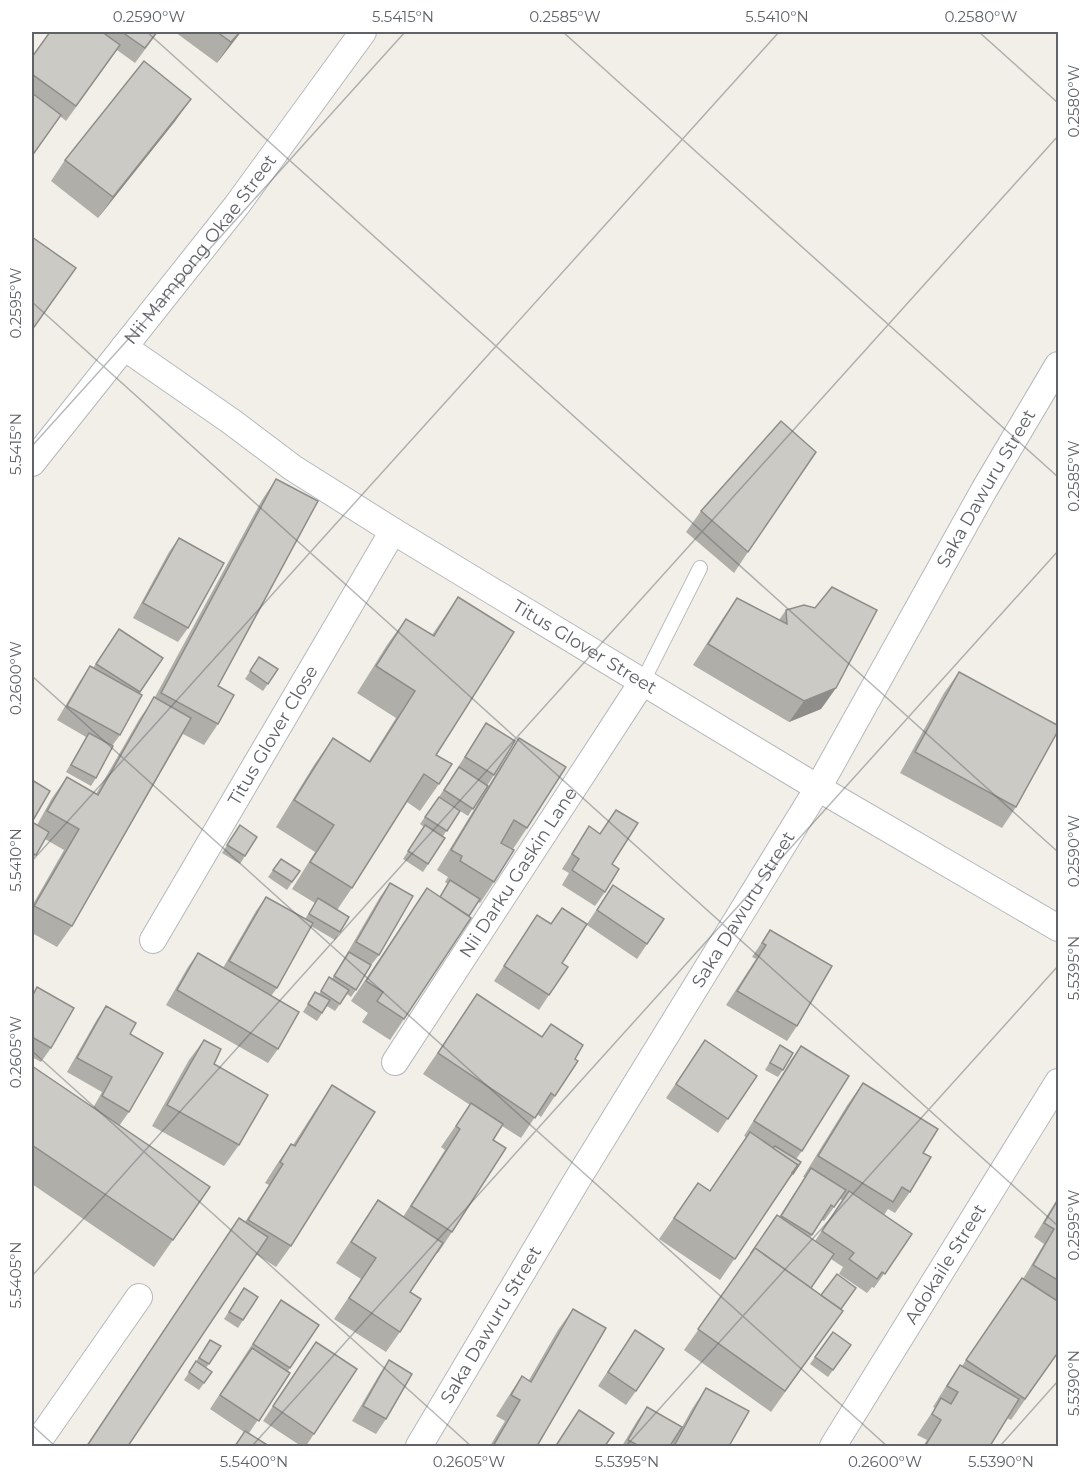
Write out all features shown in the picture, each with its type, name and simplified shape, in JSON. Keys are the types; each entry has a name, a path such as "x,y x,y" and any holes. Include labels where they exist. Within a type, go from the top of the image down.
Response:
{"street":[{"name":"Nii Mampong Okae Street","path":"32,463 244,195 363,32"},
{"name":"Titus Glover Street","path":"124,347 232,422 293,468 393,531 818,788 1059,928"},
{"name":"Saka Dawuru Street","path":"419,1446 583,1170 818,788 978,500 1059,365"},
{"name":"Titus Glover Close","path":"153,940 393,531"},
{"name":"Nii Darku Gaskin Lane","path":"395,1062 643,681"},
{"name":"Adokaile Street","path":"833,1446 1059,1082"},
{"path":"35,1446 139,1297"}],"lane":[{"path":"643,681 700,568"}],"building":[{"path":"50,32 102,32 120,45 76,106 32,74 32,57"},
{"path":"122,32 157,32 145,48"},
{"path":"217,32 240,32 231,42"},
{"path":"144,61 191,99 113,197 65,160"},
{"path":"32,93 61,115 32,156"},
{"path":"32,237 76,268 32,330"},
{"path":"781,421 816,452 748,552 701,511"},
{"path":"276,479 318,501 218,686 234,695 218,724 161,693"},
{"path":"179,538 224,563 188,628 143,603"},
{"path":"832,587 877,610 836,688 804,701 708,644 737,598 787,624 786,610 804,605 815,608"},
{"path":"458,597 514,632 436,755 452,764 439,784 424,774 352,888 310,862 334,825 294,800 333,738 370,762 415,691 376,666 406,619 434,636"},
{"path":"119,629 163,658 140,692 96,664"},
{"path":"259,657 278,669 268,684 250,671"},
{"path":"90,666 142,695 120,735 67,706"},
{"path":"959,672 1059,726 1016,807 915,752"},
{"path":"154,697 191,718 72,926 34,906 79,829 47,811 67,777 98,795"},
{"path":"486,723 515,741 494,775 465,757"},
{"path":"89,733 113,746 96,778 71,765"},
{"path":"519,738 566,767 527,828 514,820 501,843 514,850 494,882 460,861 462,856 451,850"},
{"path":"459,767 488,786 473,809 444,790"},
{"path":"32,780 50,791 32,822"},
{"path":"439,797 460,811 447,831 425,817"},
{"path":"616,810 638,823 612,864 619,869 605,892 572,870 579,859 572,854 589,826 600,834"},
{"path":"32,822 49,832 36,855 32,853"},
{"path":"240,825 257,837 245,856 227,845"},
{"path":"425,825 445,838 428,864 408,851"},
{"path":"281,859 300,871 292,882 273,870"},
{"path":"450,880 480,899 469,916 440,897"},
{"path":"390,883 413,896 379,955 356,942"},
{"path":"613,885 664,919 647,944 597,910"},
{"path":"427,888 471,918 404,1019 377,1001 383,992 366,981"},
{"path":"266,897 313,923 277,988 229,961"},
{"path":"318,898 349,917 340,932 309,914"},
{"path":"562,908 587,924 562,963 568,967 549,995 504,966 537,915 551,924"},
{"path":"770,930 832,966 797,1026 737,991 766,945 762,943"},
{"path":"349,952 371,965 356,990 334,976"},
{"path":"198,953 299,1012 278,1049 177,990"},
{"path":"329,977 349,990 340,1004 321,991"},
{"path":"37,987 74,1008 51,1048 32,1037 32,997"},
{"path":"315,992 330,1000 322,1013 308,1004"},
{"path":"477,994 542,1037 551,1024 583,1045 575,1059 578,1061 555,1096 551,1093 535,1118 438,1053"},
{"path":"106,1006 136,1023 130,1034 163,1053 129,1112 102,1096 112,1077 77,1058"},
{"path":"204,1040 221,1049 214,1064 268,1095 239,1145 167,1105"},
{"path":"705,1040 757,1076 728,1119 676,1084"},
{"path":"780,1045 793,1053 783,1070 770,1063"},
{"path":"801,1046 849,1076 802,1151 754,1121"},
{"path":"32,1066 210,1187 173,1240 32,1145"},
{"path":"863,1083 938,1129 923,1153 931,1157 910,1192 902,1187 893,1202 818,1156"},
{"path":"332,1085 375,1112 291,1246 248,1220 283,1164 280,1162 291,1144 295,1146"},
{"path":"471,1103 503,1124 493,1140 506,1148 452,1232 411,1206 460,1129 456,1126"},
{"path":"750,1132 798,1165 735,1259 674,1218 698,1183 710,1191"},
{"path":"775,1146 801,1162 793,1174 798,1165 773,1148"},
{"path":"811,1168 846,1190 834,1207 831,1205 812,1235 781,1216"},
{"path":"849,1191 912,1234 885,1274 882,1272 877,1279 849,1259 854,1253 822,1231"},
{"path":"1059,1198 1059,1281 1033,1265 1054,1229 1044,1223"},
{"path":"378,1200 443,1243 410,1292 421,1299 400,1332 349,1298 376,1258 351,1242"},
{"path":"777,1215 834,1254 811,1288 755,1248 751,1253"},
{"path":"239,1218 268,1237 128,1446 87,1446"},
{"path":"755,1248 843,1311 785,1391 698,1329"},
{"path":"837,1274 856,1288 841,1309 821,1295"},
{"path":"1022,1278 1059,1302 1059,1351 1025,1399 966,1360"},
{"path":"244,1288 258,1297 243,1320 229,1312"},
{"path":"281,1300 319,1325 290,1368 253,1344"},
{"path":"573,1309 606,1328 537,1446 493,1446 520,1400 511,1395 522,1376 531,1382"},
{"path":"635,1330 664,1349 636,1391 608,1372"},
{"path":"833,1332 851,1345 833,1370 815,1357"},
{"path":"210,1340 221,1346 209,1364 199,1358"},
{"path":"316,1342 357,1369 314,1434 273,1406"},
{"path":"252,1348 290,1373 259,1421 220,1395"},
{"path":"389,1360 412,1374 386,1419 363,1406"},
{"path":"196,1361 212,1372 204,1383 189,1372"},
{"path":"960,1365 1019,1399 990,1446 925,1446 941,1420 932,1414 941,1398 951,1404 958,1392 947,1386"},
{"path":"706,1388 749,1411 729,1446 674,1446"},
{"path":"647,1407 682,1427 670,1446 639,1446 628,1440"},
{"path":"579,1410 614,1433 605,1446 561,1446 557,1444"},
{"path":"245,1431 269,1446 235,1446"}]}
